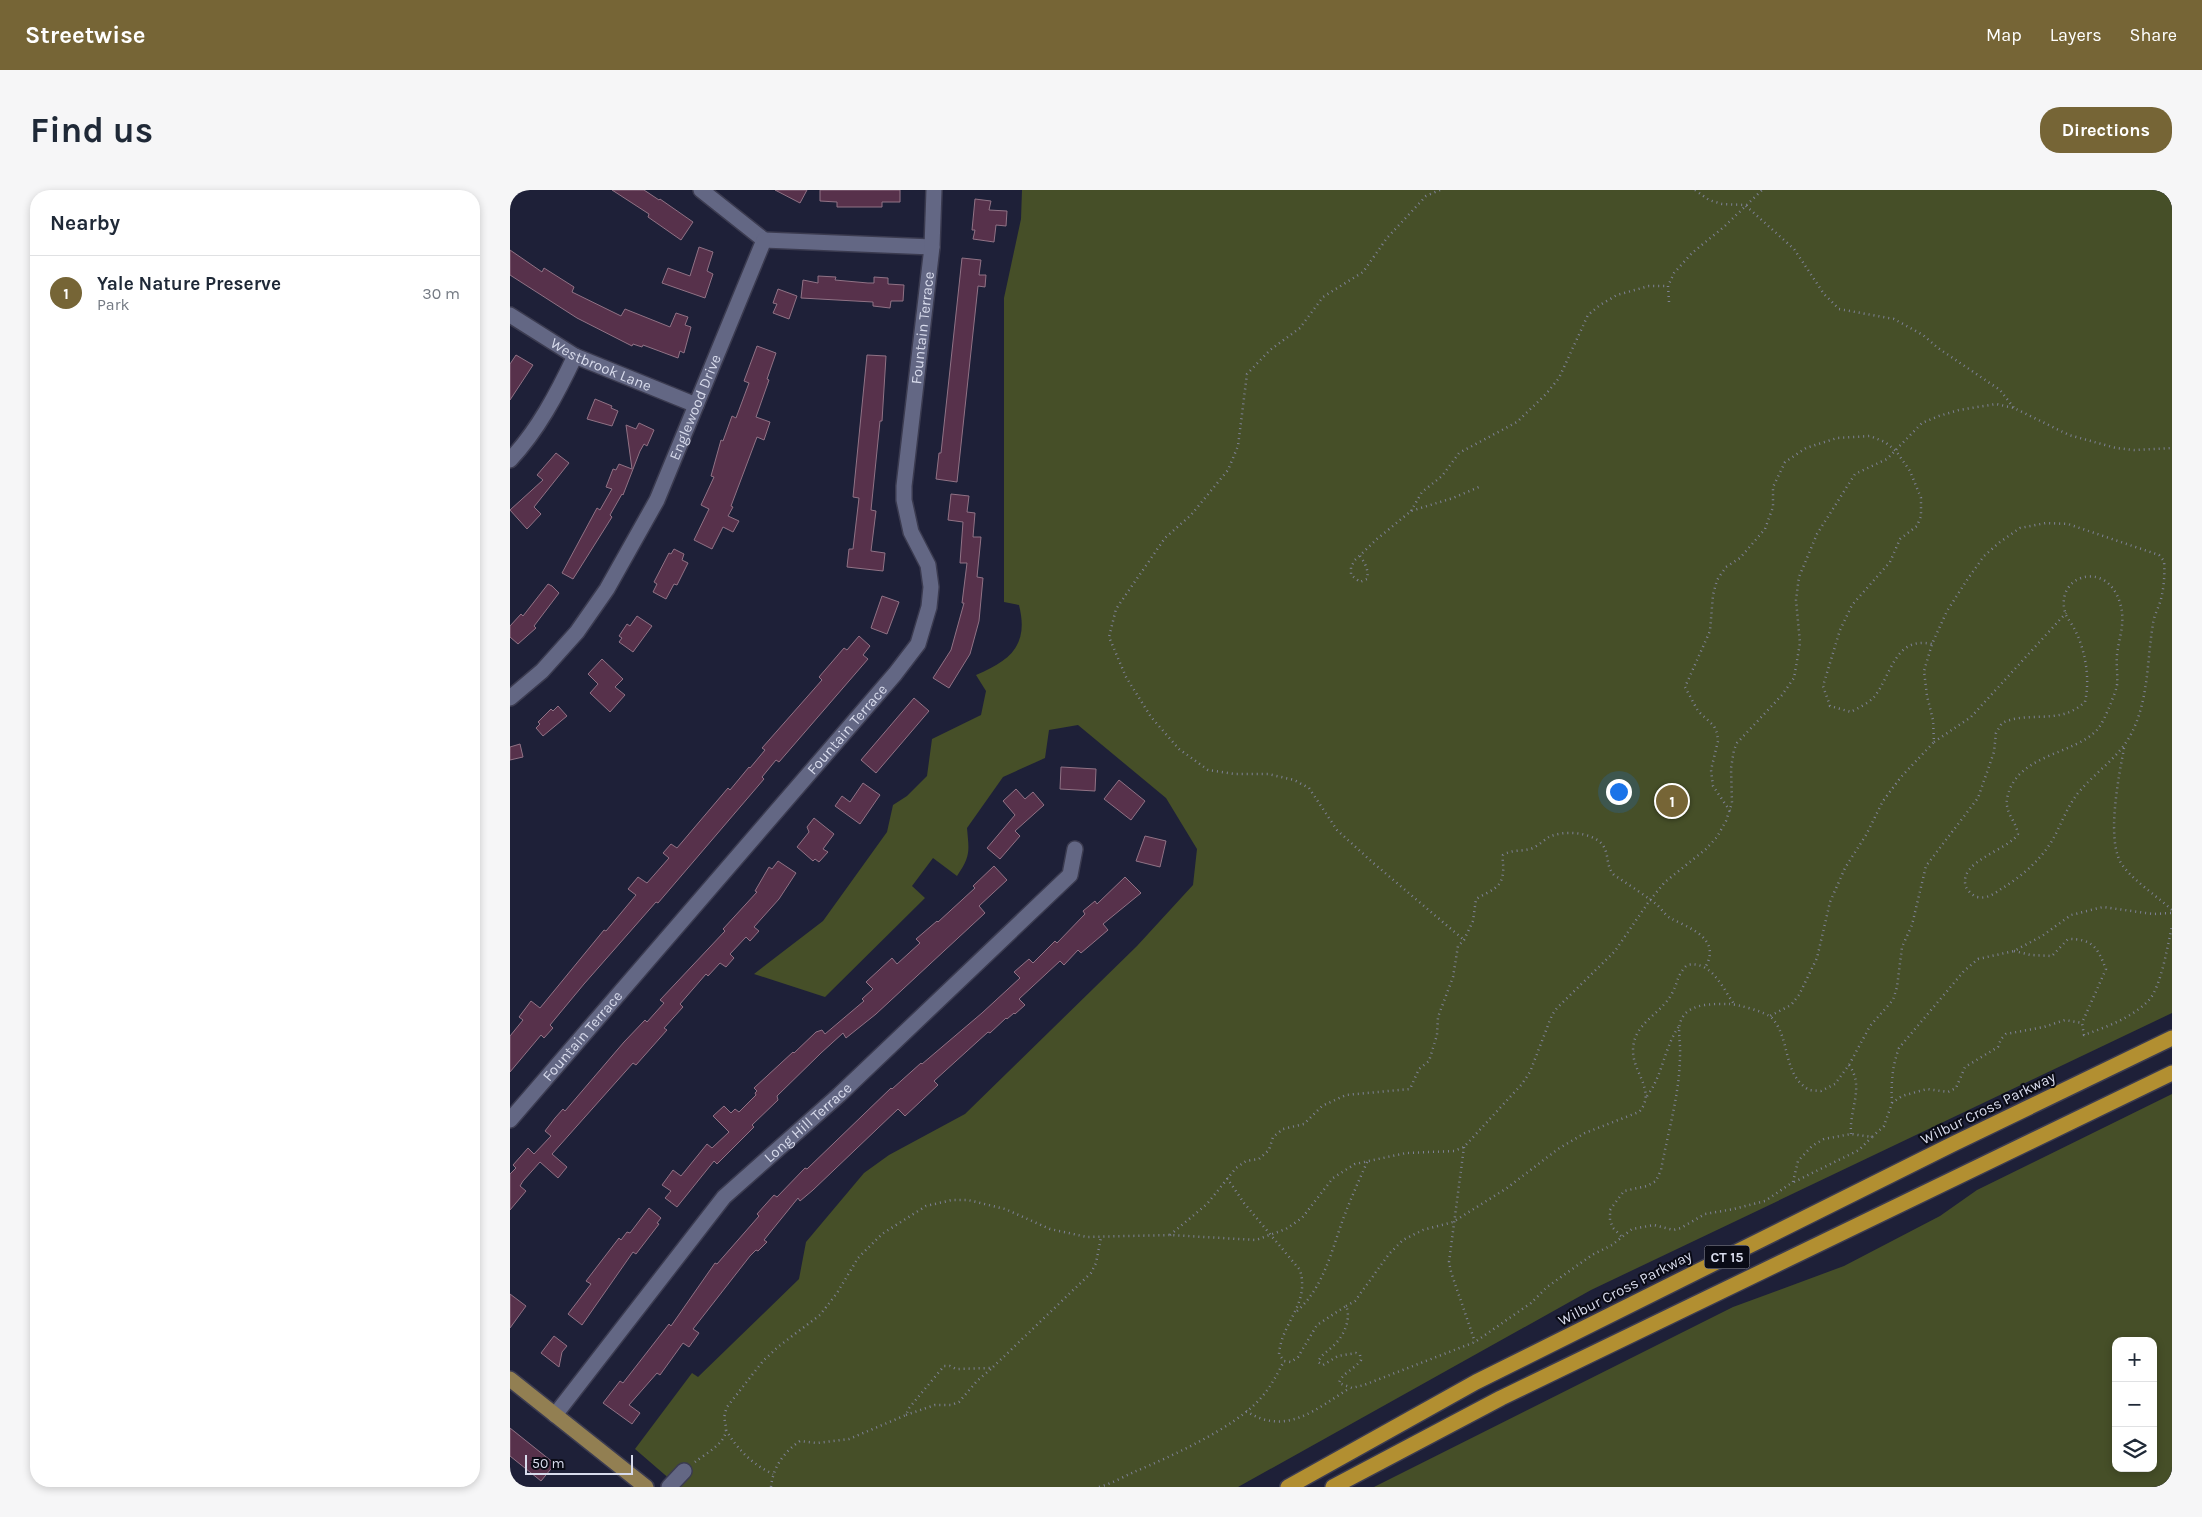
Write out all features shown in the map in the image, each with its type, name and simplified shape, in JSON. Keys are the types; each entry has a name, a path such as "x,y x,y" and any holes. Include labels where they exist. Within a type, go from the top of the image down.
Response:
{"highway":[{"name":"Wilbur Cross Parkway","path":"1288,1487 1476,1382 1944,1148 2172,1038"},
{"name":"CT 15","path":"1333,1487 1510,1393 2172,1074"}],"main road":[{"path":"510,1379 646,1487"}],"street":[{"path":"702,190 764,240 932,247"},
{"name":"Fountain Terrace","path":"510,1120 793,793 918,644 929,607 931,587 928,565 911,532 904,500 904,486 932,247 934,190"},
{"name":"Englewood Drive","path":"510,698 542,671 560,652 577,632 608,588 656,500 764,240"},
{"name":"Westbrook Lane","path":"510,315 575,356 696,405"},
{"path":"510,460 521,448 555,398 575,356"},
{"name":"Long Hill Terrace","path":"555,1415 724,1197 839,1095 1070,875 1075,849"},
{"path":"669,1487 684,1471"}],"path":[{"path":"1440,190 1426,196 1387,238 1363,272 1323,297 1300,328 1270,350 1247,374 1238,446 1228,470 1191,515 1165,538 1116,609 1109,637 1126,677 1151,717 1178,749 1208,770 1235,774 1268,774 1294,780 1309,788 1337,830 1371,862 1464,940"},
{"path":"1695,190 1709,200 1722,204 1745,205 1794,249 1824,294 1839,309 1894,320 1914,330 2000,390 2014,408"},
{"path":"1669,302 1668,286 1674,273 1692,253 1762,190"},
{"path":"1360,556 1365,564 1368,575 1360,582 1351,575 1352,564 1360,556 1377,539 1411,511 1422,492 1442,476 1459,453 1517,422 1546,394 1559,378 1588,315 1617,295 1649,286 1668,286"},
{"path":"774,1474 754,1464 734,1443 726,1430 724,1422 727,1407 754,1371 779,1346 820,1315 837,1293 858,1258 882,1234 926,1206 952,1200 968,1200 1005,1209 1032,1222 1068,1234 1101,1237 1170,1235 1242,1241 1256,1240 1272,1236 1302,1218 1333,1178 1355,1164 1406,1153 1454,1152 1464,1147 1522,1084 1530,1072 1552,1015 1557,1008 1615,951 1650,900 1672,875 1696,857 1717,837 1730,811 1733,794 1731,760 1737,743 1782,695 1794,678 1800,643 1796,611 1797,588 1804,563 1817,534 1855,474 1883,462 1922,423 1939,416 1996,404 2014,408 2068,435 2094,442 2134,450 2172,448"},
{"path":"1730,811 1713,786 1711,770 1718,733 1714,726 1698,711 1686,687 1710,631 1713,595 1717,580 1726,568 1740,558 1765,529 1773,507 1773,487 1785,462 1794,454 1837,438 1870,436 1886,442 1896,450 1910,471 1921,498 1921,516 1917,526 1900,539 1890,562 1852,605 1840,630 1823,686 1830,706 1851,712 1874,698 1895,658 1911,645 1920,641 1932,644"},
{"path":"1411,511 1453,498 1479,486"},
{"path":"1228,1178 1244,1203 1300,1270 1304,1284 1296,1313 1283,1336 1279,1354 1284,1361 1290,1362 1298,1357 1317,1325 1355,1301 1389,1254 1403,1240 1423,1230 1453,1222 1501,1192 1558,1149 1585,1133 1638,1112 1644,1106 1647,1096 1656,1084 1670,1040 1685,1014 1695,1007 1734,1004 1770,1016 1780,1030 1790,1069 1804,1087 1816,1091 1828,1089 1835,1084 1849,1065 1870,1026 1892,1000 1897,987 1902,947 1912,925 1926,866 1978,798 1994,752 1996,733 2002,723 2015,719 2062,716 2076,710 2085,702 2088,675 2077,634 2066,613 2064,600 2066,592 2081,578 2093,575 2107,581 2117,592 2121,605 2123,634 2117,654 2117,687 2107,713 2096,730 2022,771 2007,798 2010,817 2016,824 2018,834 2008,844 1984,856 1971,869 1966,877 1966,886 1977,897 1988,897 2025,872 2041,856 2078,794 2124,746 2134,728 2143,702 2148,676 2153,622 2161,598 2165,574 2164,561 2159,555 2068,524 2046,524 2020,528 2000,542 1984,556 1947,611 1932,644 1924,671 1926,696 1933,720 1934,742"},
{"path":"1770,1016 1791,1005 1800,995 1817,958 1830,902 1845,868 1866,835 1882,802 1901,777 1934,742 1971,717 2066,613"},
{"path":"2124,746 2114,810 2117,849 2122,866 2172,912"},
{"path":"1170,1235 1207,1204 1228,1178 1246,1161 1258,1159 1269,1150 1273,1137 1283,1129 1304,1124 1322,1106 1346,1095 1410,1089 1419,1069 1429,1062 1437,1035 1438,1017 1453,977 1458,946 1464,940 1475,914 1476,900 1496,890 1503,877 1503,855 1508,852 1532,848 1551,836 1568,833 1594,839 1602,844 1607,852 1611,871 1650,900 1669,918 1687,924 1700,934 1709,946 1711,953 1706,966"},
{"path":"1246,1411 1257,1418 1269,1422 1286,1422 1309,1415 1352,1388 1379,1380 1475,1342 1491,1333 1531,1303 1548,1287 1592,1255 1612,1245 1632,1228 1654,1225 1673,1230 1681,1228 1705,1214 1734,1210 1765,1201 1793,1182 1859,1150 1884,1126 1892,1103 1891,1079 1893,1063 1899,1048 1964,971 1978,959 2014,951 2042,936 2071,916 2104,907 2153,914 2172,912"},
{"path":"2014,951 2031,955 2052,956 2068,939 2084,939 2098,950 2106,969 2082,1023 2084,1035 2104,1028 2131,1014 2150,999 2165,958 2172,926"},
{"path":"1647,1096 1633,1051 1637,1036 1648,1018 1672,995 1675,982 1686,965 1696,963 1706,966 1734,1004"},
{"path":"1892,1103 1902,1096 1928,1088 1948,1092 1956,1088 1965,1067 1998,1047 2001,1039 2006,1034 2037,1029 2064,1020 2082,1023"},
{"path":"1621,1236 1610,1220 1610,1210 1624,1191 1647,1186 1656,1180 1661,1170 1678,1094 1679,1026"},
{"path":"1849,1065 1856,1075 1856,1088 1851,1115 1851,1134"},
{"path":"1793,1182 1798,1161 1812,1146 1824,1140 1851,1134 1872,1137"},
{"path":"1464,1147 1453,1222 1450,1262 1451,1272 1475,1342"},
{"path":"1296,1313 1307,1302 1324,1271 1368,1160"},
{"path":"770,1487 780,1460 789,1448 800,1441 824,1443 849,1439 906,1415 935,1406 951,1405 958,1402 977,1381 1091,1274 1096,1263 1101,1237"},
{"path":"1346,1306 1349,1312 1347,1324 1341,1336 1318,1362 1323,1365 1338,1356 1356,1353 1360,1355 1361,1360 1357,1366 1341,1378 1339,1383 1352,1388"},
{"path":"1099,1487 1151,1465 1203,1439 1246,1411 1259,1400 1274,1382 1284,1361"},
{"path":"906,1415 909,1408 944,1366 956,1369 992,1368"},
{"path":"684,1471 719,1444 726,1430"}],"green space":[{"path":"1022,190 2172,190 2172,1013 1591,1290 1238,1487 679,1487 635,1449 692,1373 698,1377 799,1279 806,1242 864,1173 889,1155 965,1114 1137,946 1193,885 1197,849 1166,798 1078,725 1049,730 1045,758 1003,777 967,828 967,858 957,876 933,858 912,886 925,898 825,997 754,974 823,921 887,832 893,805 907,796 927,776 932,739 981,715 986,691 976,675 1008,657 1019,641 1021,619 1019,605 1004,602 1004,298 1021,219"},
{"path":"2172,1094 2172,1487 1374,1487 1733,1307 1844,1266 1940,1216 1977,1190"}],"building":[{"path":"612,190 644,190 693,222 681,240 648,217 649,214"},
{"path":"775,190 807,190 800,203"},
{"path":"820,190 900,190 900,202 882,202 882,207 837,207 837,202 820,201"},
{"path":"975,199 991,201 989,210 1007,211 1006,226 996,225 994,242 973,239 975,230 972,230"},
{"path":"699,247 713,252 707,271 713,274 705,298 662,283 668,268 690,276"},
{"path":"510,250 542,272 544,268 574,287 572,292 621,316 625,309 670,327 676,313 688,317 685,325 691,327 684,353 680,351 678,358 643,345 642,347 633,344 632,346 577,318 510,275"},
{"path":"962,258 981,260 979,275 986,275 985,287 978,286 957,482 936,479 939,453 941,453"},
{"path":"818,276 836,277 835,280 868,283 874,283 874,277 888,278 888,284 904,285 903,301 891,301 890,308 873,306 873,302 801,298 803,280 818,283"},
{"path":"778,289 797,296 789,319 773,313 777,304 773,303"},
{"path":"757,346 776,353 756,417 770,422 764,440 757,437 731,506 733,507 728,516 739,521 733,532 723,527 712,549 694,540 709,509 701,505 714,477 711,476 721,440 723,441 732,416 736,418 749,383 744,381"},
{"path":"516,355 533,365 510,400 510,364"},
{"path":"867,355 886,356 882,421 880,421 871,510 876,511 871,551 885,553 883,571 847,567 849,549 853,549 859,498 853,497"},
{"path":"595,399 612,406 611,408 618,411 612,426 587,419"},
{"path":"639,423 654,430 647,446 644,444 640,451 623,495 610,515 612,517 573,579 562,573 597,508 600,510 612,489 606,487 613,469 616,470 619,464 632,469 626,425 636,429"},
{"path":"556,453 569,463 534,507 541,514 527,529 510,510 543,480 537,475"},
{"path":"951,494 969,496 967,512 975,513 973,537 981,537 977,577 983,578 979,621 970,654 949,688 933,678 951,650 964,603 962,603 967,563 960,563 963,522 948,520"},
{"path":"674,549 684,554 682,560 688,563 677,585 674,584 666,599 653,592 657,584 654,582 669,553 671,554"},
{"path":"548,584 559,593 534,626 536,628 518,644 510,637 510,626 521,614 523,616"},
{"path":"882,596 899,602 887,634 871,628"},
{"path":"637,616 652,626 633,652 619,642 622,638 619,636 627,624 630,626"},
{"path":"859,636 870,646 863,655 868,659 779,762 776,760 762,777 764,779 658,903 656,902 584,984 550,1025 553,1028 544,1038 541,1035 510,1072 510,1036 523,1020 519,1017 531,1001 540,1008 604,930 606,931 636,895 628,889 638,877 647,883 669,858 663,853 671,844 677,848 728,788 730,790 750,768 765,750 762,748 822,680 819,677 844,648 847,650"},
{"path":"602,659 623,679 615,687 625,695 610,712 590,693 598,684 588,674"},
{"path":"914,698 929,711 876,773 861,760"},
{"path":"558,706 567,716 543,736 536,728 540,724 538,722 551,709 553,711"},
{"path":"520,744 523,757 510,760 510,747"},
{"path":"1061,767 1096,769 1095,791 1060,789"},
{"path":"1119,780 1145,801 1131,820 1104,799"},
{"path":"863,783 880,795 860,824 835,806 842,796 850,802"},
{"path":"1016,789 1025,799 1033,792 1044,805 1015,831 1020,836 1000,859 987,848 1015,815 1003,801"},
{"path":"814,818 834,834 823,849 828,852 819,862 815,859 813,861 797,847 809,832 807,827"},
{"path":"1145,836 1166,841 1160,867 1136,861"},
{"path":"778,861 796,873 779,899 754,927 759,931 750,941 746,937 730,954 734,958 726,967 720,963 708,976 706,974 680,1004 683,1007 664,1028 667,1030 636,1065 633,1063 552,1154 567,1167 558,1178 540,1162 523,1181 520,1186 526,1191 510,1210 510,1174 516,1168 513,1165 528,1148 534,1154 551,1136 545,1131 555,1118 563,1109 565,1111 624,1042 645,1020 647,1022 664,1003 660,1000 725,931 723,929 757,892 755,891 769,867 772,869"},
{"path":"994,866 1007,880 979,906 985,913 876,1014 846,1038 843,1033 821,1053 777,1096 778,1100 752,1125 754,1127 717,1164 714,1161 677,1207 665,1198 671,1191 662,1185 673,1170 681,1176 707,1144 712,1148 729,1132 713,1116 724,1106 731,1113 735,1109 739,1112 756,1095 757,1091 754,1088 793,1052 816,1032 822,1030 825,1034 864,1001 862,999 873,989 866,982 892,958 897,964 920,943 916,939 938,922 975,888 973,886"},
{"path":"1125,877 1141,893 1103,924 1108,930 1081,953 1078,950 1064,965 1060,961 1019,999 1025,1005 1015,1014 1006,1018 990,1033 988,1032 934,1081 938,1085 905,1116 898,1109 813,1190 800,1201 798,1198 764,1240 767,1242 750,1256 693,1329 699,1333 689,1347 683,1343 660,1375 657,1373 629,1405 640,1413 632,1424 603,1403 620,1381 623,1383 669,1324 671,1326 715,1263 717,1264 759,1216 757,1214 774,1195 777,1197 805,1168 807,1169 891,1088 982,1013 1020,978 1014,972 1029,959 1033,963 1055,941 1057,943 1085,914 1083,911 1095,901 1097,904"},
{"path":"649,1208 661,1218 657,1223 659,1224 636,1254 633,1252 582,1325 568,1314 591,1284 586,1281 619,1238 621,1240 627,1232 630,1233"},
{"path":"510,1294 526,1306 510,1328"},
{"path":"554,1336 567,1346 562,1352 559,1367 541,1353"},
{"path":"510,1428 555,1464 541,1481 510,1456"}],"place":[{"name":"Yale Nature Preserve","path":"1672,801"}]}
